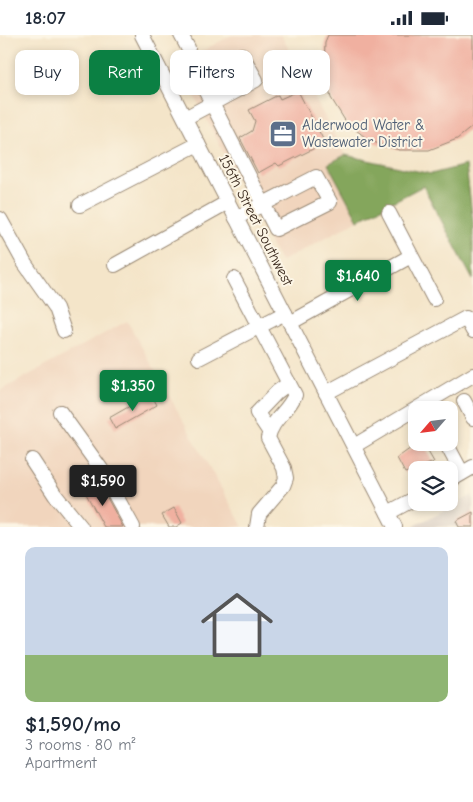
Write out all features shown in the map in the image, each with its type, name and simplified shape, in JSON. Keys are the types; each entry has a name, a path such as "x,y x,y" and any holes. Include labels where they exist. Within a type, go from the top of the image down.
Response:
{"street":[{"name":"156th Street Southwest","path":"142,35 395,527"},
{"path":"181,35 188,48"},
{"path":"185,118 212,103 263,204 276,229 330,202 316,177 263,204 236,218"},
{"path":"80,205 198,143"},
{"path":"115,265 228,202"},
{"path":"389,213 434,299"},
{"path":"0,219 25,264 56,308 64,331"},
{"path":"199,358 260,325 288,318 411,256"},
{"path":"234,279 260,325 295,395 291,404 270,426 268,438 284,469 286,478 283,486 259,514 257,527"},
{"path":"326,393 466,318 473,331"},
{"path":"354,446 473,375"},
{"path":"464,401 473,418"},
{"path":"60,412 101,469 133,527"},
{"path":"453,451 468,470"},
{"path":"32,460 54,495 81,527"},
{"path":"388,513 408,502"}],"shaded area":[{"path":"232,35 281,35 289,50 263,50 263,95 313,95 345,155 328,164 358,220 280,262 194,95 253,95 253,50 204,50"},
{"path":"127,321 243,527 0,527 0,391"},
{"path":"473,495 473,527 414,526 443,511 458,511 458,503"}],"green space":[{"path":"345,155 431,174 466,165 473,223 473,280 423,186 358,220 328,164"}],"building":[{"path":"328,35 473,35 473,126 457,139 429,150 399,150 370,141 346,122 331,98 330,50 325,50"},
{"name":"Alderwood Water & Wastewater District","path":"278,95 280,99 289,95 300,95 325,143 279,166 276,163 258,173 240,138 252,131 255,121 249,110"},
{"path":"151,394 157,405 115,429 109,418"},
{"path":"408,450 428,451 433,461 408,461 408,472 405,473 397,458"},
{"path":"99,483 123,527 104,527 84,490"},
{"path":"174,508 182,523 176,527 169,527 162,515"},
{"path":"473,512 473,527 459,527 456,521"}],"place":[{"name":"Alderwood Water & Wastewater District","path":"283,134"}]}
